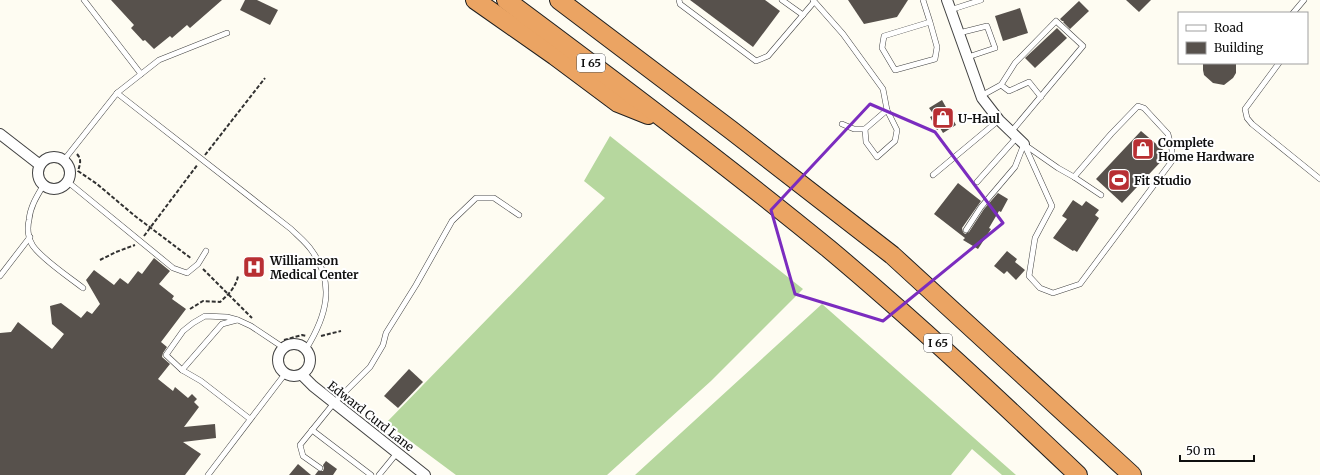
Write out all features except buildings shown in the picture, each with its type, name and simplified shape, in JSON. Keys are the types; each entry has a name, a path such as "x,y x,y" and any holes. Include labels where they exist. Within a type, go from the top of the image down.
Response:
{"highway":[{"path":"475,0 555,56 618,103 675,126"},
{"name":"I 65","path":"506,0 675,126 829,250 924,331 1078,475"},
{"name":"I 65","path":"559,0 658,73 892,255 1132,475"},
{"path":"575,0 658,73"}],"street":[{"path":"947,0 981,96 999,120 1017,138"},
{"path":"0,134 40,165"},
{"path":"51,157 58,157 64,160 68,163 71,172 65,186 56,190 43,186 38,176 40,165 44,160 51,157"},
{"path":"295,344 301,345 306,349 310,354 311,360 307,371 302,375 294,377 281,370 278,365 278,358 280,352 284,348 295,344"},
{"name":"Edward Curd Lane","path":"302,375 313,386 425,475"}],"lane":[{"path":"84,0 142,74"},
{"path":"679,0 680,4 756,61 768,56 813,1 843,34 883,89 887,110 897,130 895,141 877,157 866,142 865,129"},
{"path":"782,0 803,15"},
{"path":"923,0 930,22 937,47 935,59 895,70 882,48 884,36 930,22"},
{"path":"950,10 981,0"},
{"path":"1294,12 1304,0"},
{"path":"977,182 1017,138 1041,97 1083,46 1056,21 1014,63 1000,85 981,96"},
{"path":"959,33 987,26 994,48 968,58"},
{"path":"64,160 117,93 159,60 227,33"},
{"path":"1278,64 1245,109 1247,118 1252,124 1320,179"},
{"path":"1000,85 1009,91 1029,82 1041,97"},
{"path":"117,93 291,229 312,251 324,271 327,294 322,319 306,349"},
{"path":"1017,138 1052,206 1035,238 1029,276 1040,288 1053,293 1080,284 1172,161 1172,150 1168,134 1144,108 1138,106 1110,134 1074,176"},
{"path":"842,124 854,129 865,129 887,110"},
{"path":"933,175 999,120"},
{"path":"1017,138 1058,168 1074,176 1101,195"},
{"path":"966,230 981,207 1015,167 1017,138"},
{"path":"68,182 173,268 187,273 198,264 206,251"},
{"path":"43,186 33,205 29,219 28,231 33,246 44,257 83,288"},
{"path":"320,468 303,456 300,445 334,403 370,368 383,346 386,333 452,221 476,198 494,198 519,215"},
{"path":"0,276 30,238"},
{"path":"250,419 201,381 182,370 166,355 183,331 205,316 227,317 238,320 251,326 284,348"},
{"path":"182,370 222,324 238,320"},
{"path":"208,475 286,374"},
{"path":"312,430 371,475"},
{"path":"378,475 397,452"}],"path":[{"path":"100,260 133,246 140,240 265,78"},
{"path":"190,308 203,301 220,302 229,294 237,282 238,276"}],"highlighted area":[{"path":"870,104 935,132 1003,223 883,321 795,294 771,210"}],"green space":[{"path":"610,136 803,289 711,381 607,475 456,475 386,423 605,198 584,181"},
{"path":"822,304 1016,475 1002,475 972,449 951,475 635,475"}],"place":[{"name":"U-Haul","path":"943,118"},
{"name":"Complete Home Hardware","path":"1143,149"},
{"name":"Fit Studio","path":"1119,180"},
{"name":"Williamson Medical Center","path":"254,267"}]}
